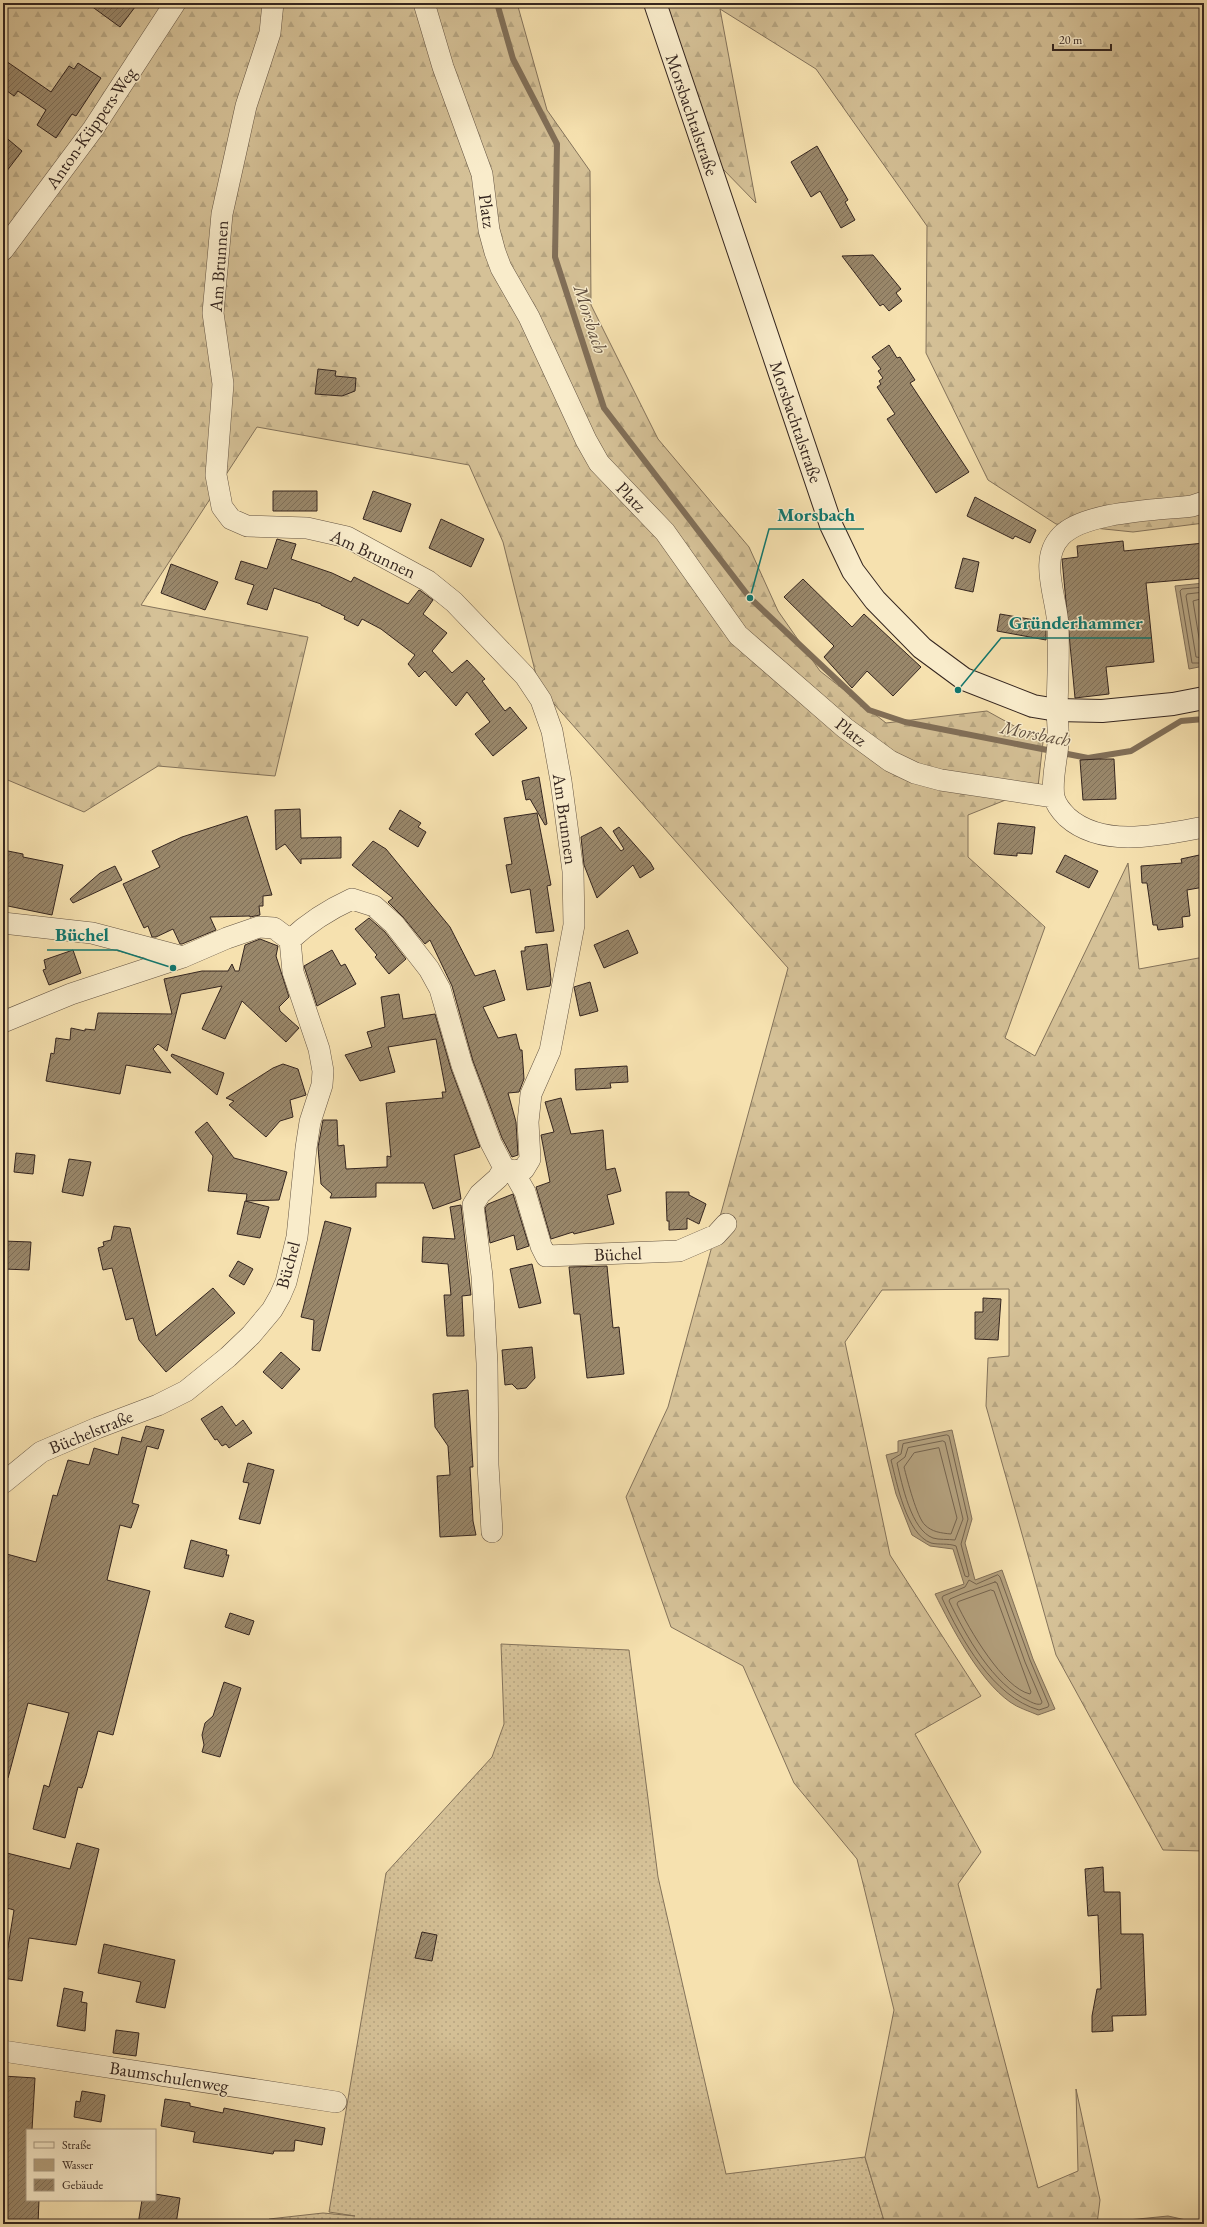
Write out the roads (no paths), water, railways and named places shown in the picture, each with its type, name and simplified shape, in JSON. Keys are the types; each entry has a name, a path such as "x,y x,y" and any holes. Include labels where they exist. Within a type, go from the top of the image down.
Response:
{"main road":[{"name":"Morsbachtalstraße","path":"655,3 831,525 854,571 874,600 922,648 964,679 1027,704 1057,710 1102,711 1173,704 1204,698"}],"street":[{"name":"Anton-Küppers-Weg","path":"3,250 93,129 175,3"},
{"name":"Am Brunnen","path":"273,3 270,33 246,106 222,214 213,313 222,384 216,475 222,507 231,519 246,526 307,528 347,538 428,581 454,602 525,676 541,700 552,731 561,781 573,871 574,925 550,1051 531,1094 528,1122 530,1159 524,1169 509,1169"},
{"name":"Platz","path":"424,3 443,67 482,174 489,230 501,268 529,317 574,410 586,440 603,468 665,532 738,635 845,728 890,762 915,773 941,780 1054,797"},
{"path":"1204,502 1192,506 1110,516 1090,520 1068,530 1061,536 1052,553 1049,575 1058,624 1058,742 1054,797 1058,807 1068,817 1085,829 1104,835 1130,837 1204,827"},
{"name":"Büchel","path":"186,1391 228,1357 251,1335 272,1310 286,1282 292,1260 300,1209 310,1122 322,1085 323,1071 319,1049 293,972 290,940 308,923 329,909 352,899 374,906 394,924 429,968 440,989 462,1065 491,1143 525,1192 541,1246 546,1256 679,1251 716,1235 726,1224"},
{"path":"3,923 92,933 182,957"},
{"path":"3,1022 71,994 182,957 227,938 259,927 274,928 290,940"},
{"path":"492,1532 488,1465 487,1363 482,1276 473,1205 480,1194 509,1169"},
{"name":"Büchelstraße","path":"3,1483 41,1452 97,1428 158,1405 186,1391"},
{"name":"Baumschulenweg","path":"3,2051 336,2102"}],"water":[{"path":"1204,583 1204,666 1189,669 1175,586"},
{"path":"952,1430 972,1519 965,1543 975,1580 1002,1570 1033,1659 1055,1709 1038,1715 1020,1708 1010,1702 988,1681 967,1652 935,1594 964,1584 953,1549 930,1546 912,1535 896,1494 886,1455 898,1452 898,1441"},
{"path":"1168,2216 1204,2224 1122,2224 1128,2220"}],"waterway":[{"name":"Morsbach","path":"497,3 513,59 557,144 555,257 604,408 750,598 869,710 905,722 1088,758 1131,751 1181,721 1204,719"}],"place":[{"name":"Morsbach","path":"750,598"},
{"name":"Gründerhammer","path":"958,690"},
{"name":"Büchel","path":"173,968"}]}
